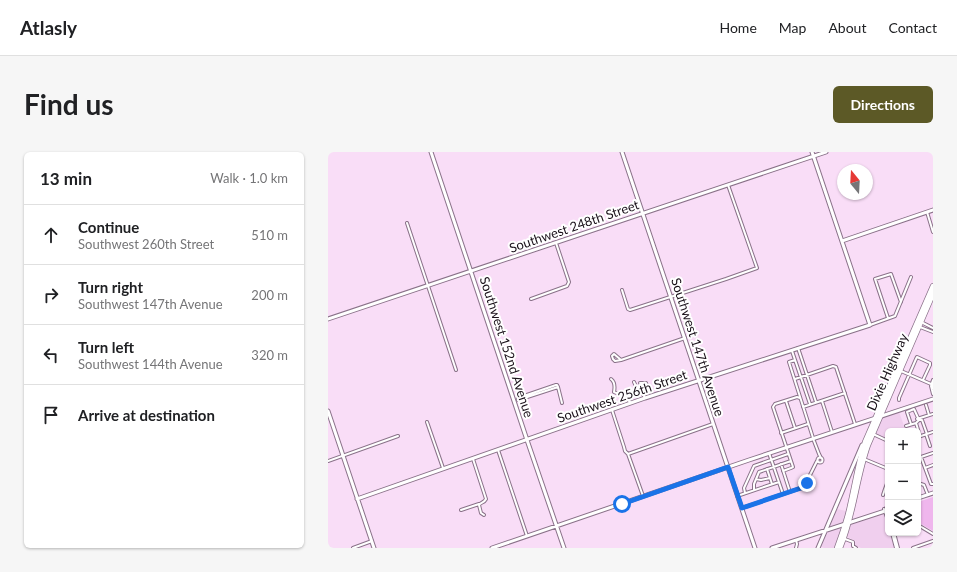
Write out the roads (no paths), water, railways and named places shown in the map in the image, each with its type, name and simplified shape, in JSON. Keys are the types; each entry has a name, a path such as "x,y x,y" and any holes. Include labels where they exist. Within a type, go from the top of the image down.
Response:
{"highway":[{"name":"Dixie Highway","path":"848,522 860,459 933,286"},
{"name":"Dixie Highway","path":"870,434 871,421 878,416 883,408 933,294"},
{"path":"883,408 885,412 888,413"},
{"path":"837,548 848,522"},
{"path":"840,548 848,522"}],"street":[{"name":"Southwest 152nd Avenue","path":"431,152 564,548"},
{"name":"Southwest 147th Avenue","path":"622,152 755,548"},
{"path":"812,152 870,325"},
{"name":"Southwest 248th Street","path":"328,319 826,152"},
{"path":"622,290 628,309 630,310 757,268 728,185"},
{"path":"842,241 933,210"},
{"path":"927,212 933,232"},
{"path":"407,223 456,370"},
{"path":"532,299 569,285 556,243"},
{"path":"888,318 875,279 892,274 901,302"},
{"path":"901,302 911,277"},
{"name":"Southwest 256th Street","path":"358,499 645,398 895,316 901,302"},
{"path":"922,320 923,323 933,328"},
{"path":"919,326 933,332"},
{"path":"621,360 685,338"},
{"path":"798,348 816,402"},
{"path":"792,350 810,404"},
{"path":"899,400 917,357 930,363 923,380"},
{"path":"795,360 789,362 818,454 818,461"},
{"path":"794,379 833,366 835,367 855,424"},
{"path":"900,370 932,384"},
{"path":"611,379 614,383 614,392 623,395 631,403"},
{"path":"933,380 933,394"},
{"path":"634,382 639,392 643,394 645,398"},
{"path":"636,387 640,383 646,383 648,388 643,394"},
{"path":"932,384 933,388"},
{"path":"518,399 558,387 562,403"},
{"path":"803,407 845,393"},
{"path":"783,471 792,468 791,461 773,407 775,404 798,397 800,398"},
{"path":"878,416 933,399"},
{"path":"822,400 832,432"},
{"path":"786,401 795,428"},
{"path":"917,428 916,423 918,419 932,415 926,405"},
{"path":"911,424 907,412 914,409 918,419 922,420 923,422 930,446"},
{"path":"612,410 625,451 628,454 643,496"},
{"path":"328,413 374,548"},
{"path":"492,548 786,447 855,424 871,421"},
{"path":"428,422 443,469"},
{"path":"906,426 916,423"},
{"path":"628,454 713,424"},
{"path":"781,433 808,424"},
{"path":"921,436 933,432"},
{"path":"818,548 860,459 864,441 870,434 885,440"},
{"path":"328,461 398,436"},
{"path":"928,441 933,440"},
{"path":"498,450 527,536"},
{"path":"769,453 783,494"},
{"path":"932,484 921,457 933,453"},
{"path":"745,493 744,488 753,467 788,454"},
{"path":"818,454 822,461 821,463 818,461"},
{"path":"742,508 805,486 815,466 821,458"},
{"path":"461,510 480,504 486,499 473,459"},
{"path":"860,459 885,469"},
{"path":"754,490 754,484 759,472 791,461"},
{"path":"781,464 790,492"},
{"path":"925,468 933,465"},
{"path":"767,469 772,484"},
{"path":"756,479 760,481 770,478"},
{"path":"737,496 779,482"},
{"path":"921,484 924,485 928,495"},
{"path":"884,496 885,489"},
{"path":"921,498 933,494"},
{"path":"480,504 481,513 484,515"},
{"path":"772,548 885,511"},
{"path":"838,526 844,530"},
{"path":"921,527 933,534"},
{"path":"894,536 897,548"},
{"path":"844,538 853,542 853,546 856,548"},
{"path":"796,540 796,548"},
{"path":"352,548 372,542"},
{"path":"913,548 933,542"}]}
